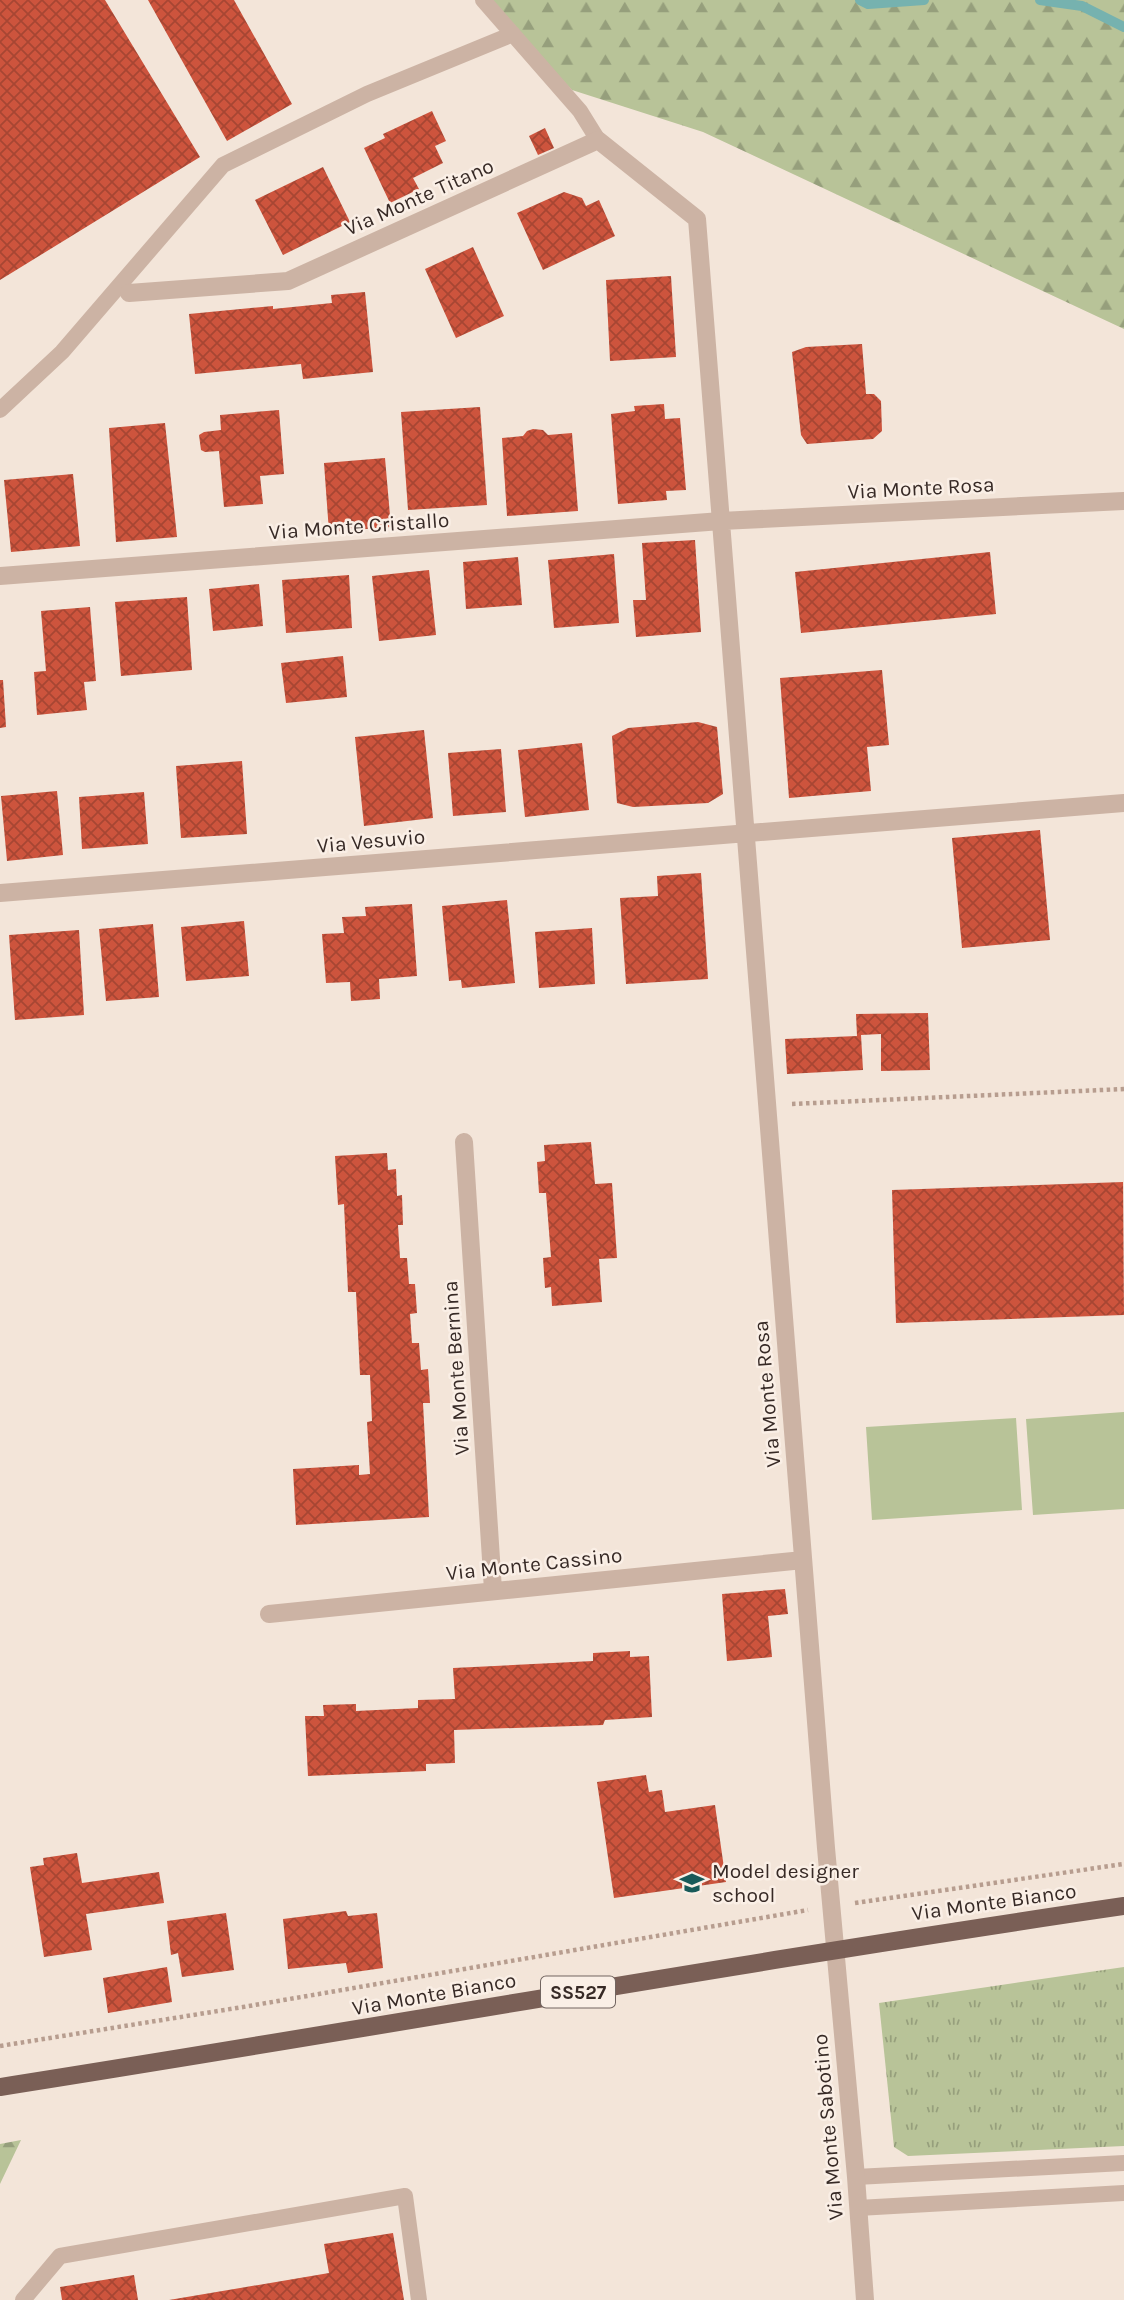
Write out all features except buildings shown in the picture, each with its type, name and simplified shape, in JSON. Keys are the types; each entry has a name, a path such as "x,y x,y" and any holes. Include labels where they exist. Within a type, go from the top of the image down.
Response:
{"main road":[{"name":"Via Monte Bianco","path":"0,2087 324,2036 642,1980 1124,1906"}],"street":[{"name":"Via Monte Rosa","path":"598,140 697,219 834,1950"},
{"name":"Via Monte Titano","path":"130,293 288,281 598,140"},
{"name":"Via Monte Rosa","path":"720,521 1124,501"},
{"name":"Via Monte Cristallo","path":"0,576 720,521"},
{"path":"746,835 1124,803"},
{"name":"Via Vesuvio","path":"0,893 746,835"},
{"name":"Via Monte Bernina","path":"464,1142 493,1590"},
{"name":"Via Monte Cassino","path":"269,1614 803,1560"},
{"name":"Via Monte Sabotino","path":"834,1950 856,2177 864,2300"}],"lane":[{"path":"483,0 580,111 598,140"},
{"path":"0,410 62,352 223,165 367,94 513,34"},
{"path":"856,2177 1124,2163"},
{"path":"858,2208 1124,2193"},
{"path":"23,2300 60,2256 405,2196 419,2300"}],"path":[{"path":"767,1105 1124,1089"},
{"path":"0,2046 257,2005 830,1906 1124,1864"},
{"path":"890,1899 892,1907"}],"green space":[{"path":"485,0 1124,0 1124,329 703,132 572,90"},
{"path":"1124,1412 1124,1509 1033,1515 1026,1419"},
{"path":"1016,1418 1022,1510 872,1520 866,1427"},
{"path":"1124,1967 1124,2146 908,2156 894,2147 879,2003"},
{"path":"21,2140 0,2184 0,2144"}],"waterway":[{"path":"860,0 868,4 924,0"},
{"path":"1040,0 1082,6 1124,27"}],"place":[{"name":"Model designer school","path":"692,1883"}]}
